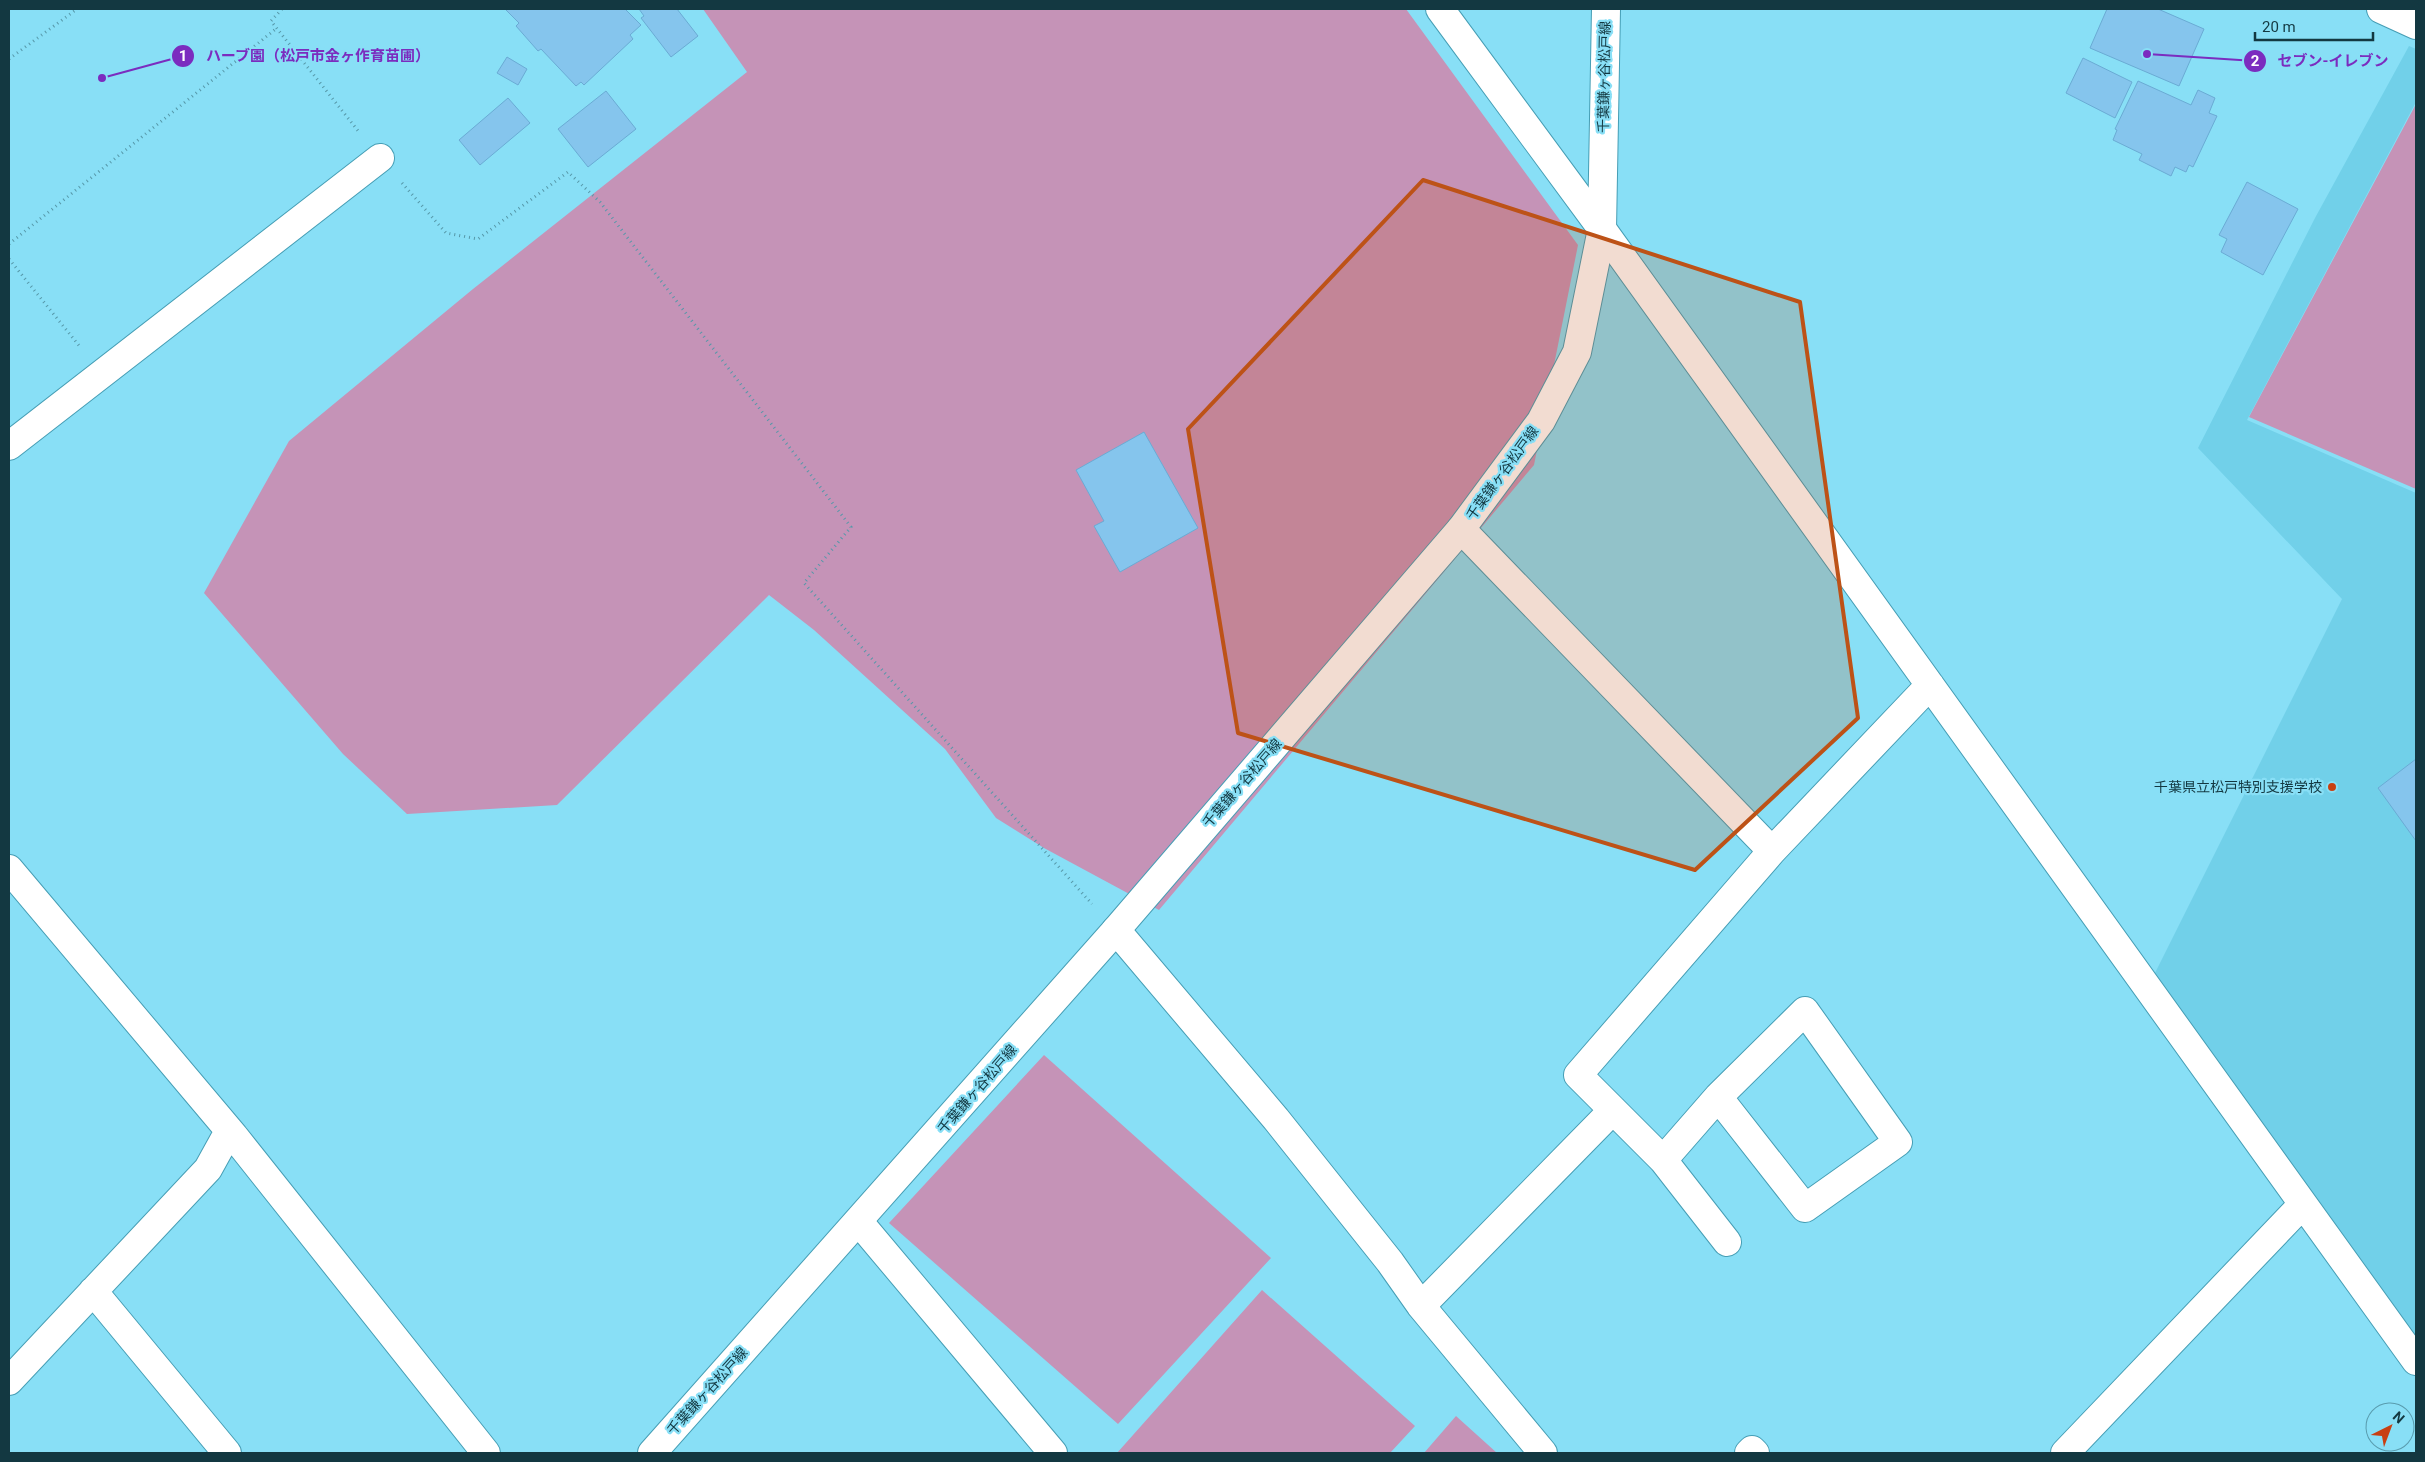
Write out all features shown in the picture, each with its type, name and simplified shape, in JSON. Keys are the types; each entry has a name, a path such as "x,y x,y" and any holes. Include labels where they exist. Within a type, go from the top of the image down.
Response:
{"street":[{"path":"1440,9 1602,229 2416,1361"},
{"name":"千葉鎌ヶ谷松戸線","path":"652,1453 859,1222 1116,930 1461,529 1541,421 1577,352 1602,229 1606,9"},
{"path":"2381,9 2416,25"},
{"path":"9,446 380,158"},
{"path":"1461,529 1772,851"},
{"path":"1726,1242 1663,1160 1578,1074 1772,851 1930,685"},
{"path":"9,869 229,1132 486,1453"},
{"path":"1116,930 1276,1120 1390,1262 1421,1306 1543,1453"},
{"path":"1663,1160 1718,1097 1805,1011 1898,1142 1805,1208 1718,1097"},
{"path":"1421,1306 1613,1110"},
{"path":"9,1381 208,1169 229,1132"},
{"path":"2065,1453 2303,1204"},
{"path":"859,1222 1040,1448"},
{"path":"93,1291 227,1453"},
{"path":"1749,1453 1752,1450 1755,1453"}],"path":[{"path":"9,59 77,9"},
{"path":"282,9 271,21 276,28 380,158 446,233 478,239 568,172 600,202 851,527 804,583 1116,930"},
{"path":"9,244 276,28"},
{"path":"9,260 102,374"}],"highlighted area":[{"path":"1423,180 1800,302 1858,718 1695,870 1238,733 1188,429"}],"shaded area":[{"path":"703,9 1406,9 1578,245 1534,465 1159,910 1044,848 996,818 945,749 814,630 769,595 557,805 407,814 343,754 204,593 289,441 473,289 747,72"},
{"name":"千葉県立松戸特別支援学校","path":"2409,46 2416,49 2416,102 2247,420 2416,493 2416,1337 2154,975 2342,599 2198,448 2315,218"},
{"path":"2416,104 2416,489 2249,417"},
{"path":"1044,1055 1271,1258 1118,1424 889,1223"},
{"path":"1262,1290 1415,1426 1390,1453 1117,1453"},
{"path":"1456,1416 1497,1453 1424,1453"}],"building":[{"path":"505,9 625,9 641,25 630,35 633,39 584,85 581,82 576,86 541,49 538,51 516,26 519,23"},
{"path":"639,9 677,9 698,36 671,57 641,18 644,16"},
{"path":"2107,9 2158,9 2204,29 2179,86 2090,48"},
{"path":"507,57 527,69 518,85 497,73"},
{"path":"2083,58 2132,82 2115,118 2066,93"},
{"path":"2138,81 2191,105 2198,90 2215,98 2209,113 2217,116 2193,167 2189,165 2186,172 2175,167 2171,176 2139,160 2142,154 2113,140 2117,130 2115,129"},
{"path":"606,91 636,129 588,167 558,129"},
{"path":"508,98 530,123 480,165 459,140"},
{"path":"2247,182 2298,209 2263,275 2221,252 2227,239 2219,235"},
{"path":"1144,432 1198,528 1120,572 1094,526 1104,521 1076,470"},
{"path":"2416,759 2416,841 2378,788"}],"place":[{"name":"セブン-イレブン","path":"2147,54"},
{"name":"ハーブ園（松戸市金ヶ作育苗圃）","path":"102,78"},
{"name":"千葉県立松戸特別支援学校","path":"2332,787"}]}
